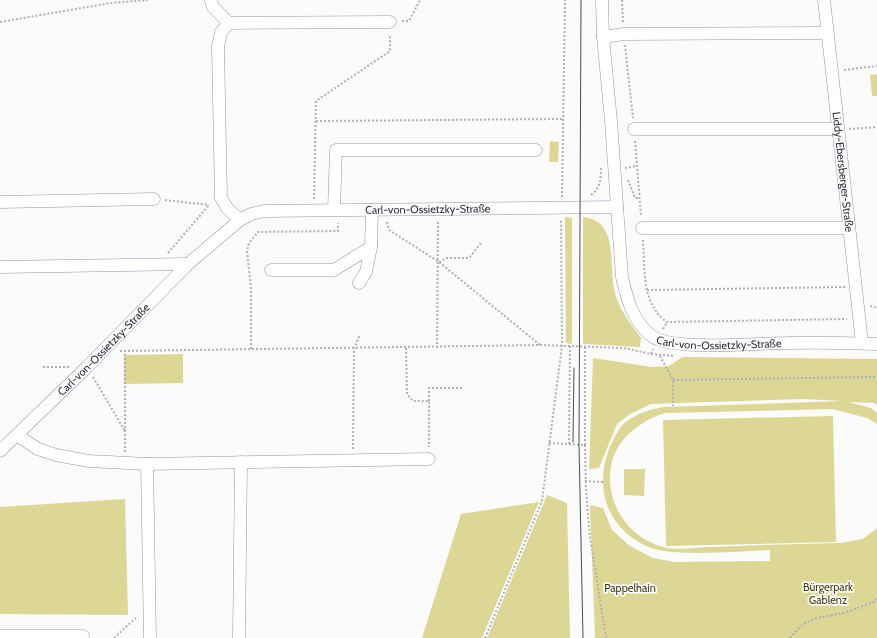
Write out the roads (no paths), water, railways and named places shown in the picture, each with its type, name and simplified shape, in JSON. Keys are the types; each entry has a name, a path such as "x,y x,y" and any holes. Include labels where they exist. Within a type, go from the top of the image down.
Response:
{"street":[{"path":"211,0 213,7 229,23 390,22"},
{"name":"Carl-von-Ossietzky-Straße","path":"602,0 603,37 619,168 617,207 622,277 626,296 639,324 654,337 672,344 682,345 787,342 877,344"},
{"name":"Liddy-Ebersberger-Straße","path":"824,0 862,343"},
{"path":"229,23 221,32 218,47 221,198 227,208 240,220"},
{"path":"603,37 624,34 827,33"},
{"path":"634,129 838,129"},
{"path":"336,215 336,150 536,150"},
{"path":"0,202 154,199"},
{"name":"Carl-von-Ossietzky-Straße","path":"0,451 18,436 188,264 240,220 251,214 264,211 314,211 336,215 372,210 438,215 565,203 617,207"},
{"path":"359,283 366,272 371,247 372,210"},
{"path":"642,228 849,228"},
{"path":"271,270 334,270 371,247"},
{"path":"0,266 188,264"},
{"path":"18,436 38,449 56,455 89,461 147,464 429,459"},
{"path":"239,638 240,462"},
{"path":"147,464 150,638"},
{"path":"0,636 83,636"}],"tram line":[{"path":"581,0 579,445 583,638"},
{"path":"573,442 574,368"}],"park label":[{"name":"Pappelhain","path":"630,588"},
{"name":"Bürgerpark Gablenz","path":"828,593"}]}
